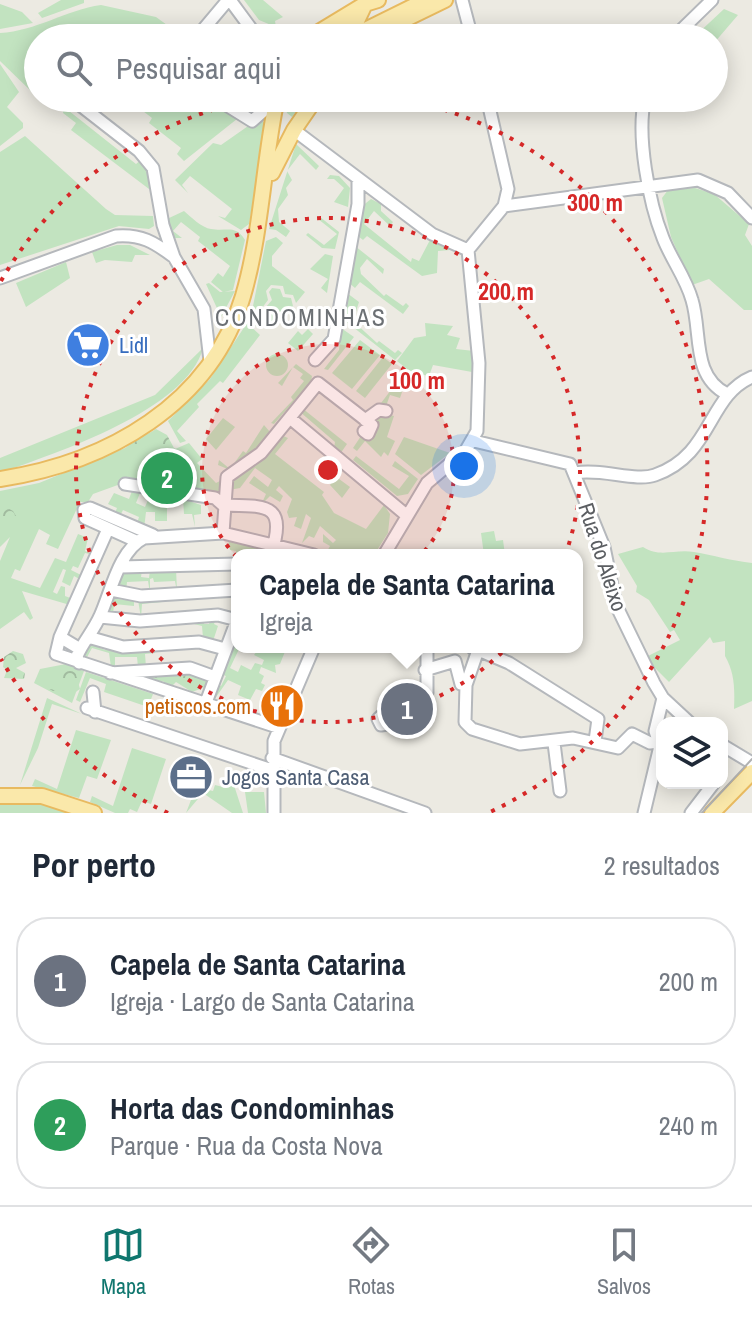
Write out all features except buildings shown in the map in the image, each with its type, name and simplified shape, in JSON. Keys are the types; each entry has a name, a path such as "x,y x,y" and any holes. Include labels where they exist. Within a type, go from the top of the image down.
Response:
{"main road":[{"path":"377,24 426,0"},
{"path":"399,24 445,0"},
{"path":"332,24 369,1"},
{"path":"354,24 369,1"},
{"path":"0,479 31,475 78,459 156,420 185,394 210,361 231,327 244,294 266,188 275,112"},
{"path":"281,112 294,130"},
{"path":"266,188 294,130 306,112"},
{"path":"712,813 752,772"},
{"path":"0,796 42,796 94,813"}],"street":[{"path":"208,24 229,0 247,24"},
{"path":"462,0 468,24"},
{"path":"687,24 712,0"},
{"path":"89,112 146,157 153,168 163,225 174,257 195,289 208,330 210,361"},
{"path":"238,112 252,121 262,112"},
{"path":"388,549 405,514 427,483 474,441 479,363 468,250 504,206 506,171 491,112"},
{"path":"644,112 642,127 650,185 663,238 693,301 699,352 707,378 727,394"},
{"path":"294,130 432,234 468,250"},
{"path":"315,360 334,339 358,204 358,179"},
{"path":"504,206 650,185 705,181 728,193 752,218"},
{"path":"358,204 377,194"},
{"path":"151,240 163,225"},
{"path":"0,278 116,236 132,235 151,240 174,257"},
{"path":"208,330 231,327"},
{"path":"575,473 594,469 650,477 667,470 703,439 736,383 752,377"},
{"path":"223,533 227,477 261,453 318,383 365,425 379,410 386,411"},
{"path":"290,418 405,514"},
{"name":"Rua do Aleixo","path":"474,441 565,461 575,473 604,547 616,605 663,698"},
{"path":"125,484 215,498 223,505 261,507 276,516 279,523 273,549"},
{"path":"136,541 85,518 84,510 90,508 154,535"},
{"path":"108,529 60,637 56,654 277,727"},
{"path":"79,663 76,659 80,649 100,617 121,567 136,541 154,535 223,533 294,549"},
{"path":"121,567 231,564"},
{"path":"111,590 141,596 231,590"},
{"path":"100,617 140,621 218,615 231,618"},
{"path":"205,705 231,634"},
{"path":"60,637 80,649"},
{"path":"88,637 123,647 199,642 225,649"},
{"path":"274,813 272,764 277,727 311,653"},
{"path":"391,707 378,719 381,725 420,719 426,653"},
{"path":"474,653 466,685 468,726 520,744 554,743 573,738 618,748 632,734 650,743 656,742"},
{"path":"485,653 509,663 598,719 595,741"},
{"path":"425,670 455,661 461,684 466,685"},
{"path":"110,673 190,668 215,677"},
{"path":"93,692 91,710 425,813"},
{"path":"658,717 663,698 684,717"},
{"path":"554,743 560,791"},
{"path":"728,749 752,763"},
{"path":"644,813 656,763"},
{"path":"691,813 711,789"}],"green space":[{"path":"61,0 84,0 84,3 42,18 38,13"},
{"path":"244,0 263,0 283,17 275,21 276,24 259,20"},
{"path":"0,4 22,12 33,23 24,24 0,29"},
{"path":"101,5 156,17 166,24 38,24"},
{"path":"724,9 738,15 728,27 728,24 708,24"},
{"path":"24,28 24,84 0,61 0,33"},
{"path":"0,64 19,92 7,107 23,123 23,128 0,146"},
{"path":"70,112 136,164 142,159 153,186 149,189 71,130 76,123 63,113"},
{"path":"144,112 228,112 237,119 184,161 177,154 181,148 149,123 152,118"},
{"path":"258,119 267,124 249,224 241,230 218,216 225,218 232,209 190,176 182,185 188,193 175,180 213,143 221,145"},
{"path":"25,136 106,209 115,215 153,216 154,226 149,229 119,226 0,265 0,152"},
{"path":"296,144 319,166 316,170 300,154 288,170"},
{"path":"287,171 292,180 286,188 288,195 278,209 279,222 290,231 286,237 269,229"},
{"path":"330,175 339,176 350,188 348,207 334,202 344,188 334,179 327,179"},
{"path":"695,188 714,194 749,224 745,235 752,246 752,310 744,310 709,279 692,285 671,237 662,198 668,190"},
{"path":"371,199 381,204 381,211 393,222 390,226 374,211 364,224 411,262 412,258 419,261 430,240 450,250 438,251 437,273 422,276 367,236 363,240 358,236 361,207"},
{"path":"184,211 204,227 234,230 245,240 233,290 223,292 211,282 218,273 223,277 230,266 198,241 200,237 181,222 173,231 182,238 173,238 167,219"},
{"path":"320,217 339,232 335,249 322,248 306,235 308,233 324,245 337,234 318,219"},
{"path":"276,237 283,243 272,256 272,266 305,292 296,303 293,295 285,294 283,286 271,285 266,291 268,300 262,308 265,315 259,329 250,321 266,241"},
{"path":"130,245 150,255 135,255 132,262 105,260 96,263 92,252"},
{"path":"355,246 384,269 383,274 367,259 360,268 361,274 384,296 386,294 403,306 406,303 409,306 403,314 360,282 355,288 348,282"},
{"path":"325,254 333,256 327,293 321,288 328,279 310,269"},
{"path":"66,262 70,278 26,307 16,283"},
{"path":"206,284 220,292 235,291 221,317"},
{"path":"272,288 280,289 283,297 291,298 293,306 282,312 273,328 266,326 264,321 269,315 266,307 272,300 269,292"},
{"path":"347,293 359,302 353,321 377,343 379,341 395,353 398,350 402,353 395,360 344,320"},
{"path":"247,323 260,335 223,383 220,381 197,404 199,407 177,431 186,441 180,443 168,421 210,379"},
{"path":"425,323 453,326 447,335 460,338 456,349 474,351 472,372 433,365 429,376 409,372 400,398 390,395 385,409 378,407 407,369 397,361 414,338 426,336"},
{"path":"341,328 354,337 328,370 324,369 339,350"},
{"path":"308,329 313,334 298,351 288,343 298,331 302,335"},
{"path":"360,340 380,355 352,389 332,373"},
{"path":"203,348 192,370 172,391 147,410 85,441 0,473 0,458 155,395"},
{"path":"277,354 285,357 288,365 285,373 277,376 269,373 266,365 269,357"},
{"path":"383,357 392,364 365,398 356,391"},
{"path":"296,364 312,376 311,382 274,424 271,423 293,400 291,397 304,381 300,378 303,374 293,367"},
{"path":"293,367 282,386 278,383"},
{"path":"302,408 347,444 340,454 334,448 335,442 299,411"},
{"path":"382,413 394,416 387,437 395,441 388,456 384,452 381,457 365,441 357,451 353,448 371,421"},
{"path":"223,418 235,427 216,450 206,439"},
{"path":"264,425 270,432 257,449 230,470 218,465 219,460 230,469 243,451 246,453"},
{"path":"156,429 167,435 174,448 183,452 171,460 163,453 159,459 147,459 120,477 115,472 120,469 122,453"},
{"path":"281,435 288,438 275,454 324,492 322,495 334,513 366,529 384,505 390,514 388,533 378,549 328,549 330,546 323,542 323,534 333,543 336,540 320,526 314,538 309,536 302,543 311,518 306,514 301,529 294,526 297,517 289,518 287,512 292,499 279,486 276,490 283,496 280,502 270,496 261,505 266,494 249,483 254,476 268,487 272,480 255,468 240,488 229,490 230,480"},
{"path":"404,437 450,453 421,475 395,454"},
{"path":"140,442 175,449 189,443 202,459 197,463 216,483 220,481 222,495 126,482 93,494 88,502 80,502 58,549 46,544 50,535 39,529 20,571 15,569 11,578 40,588 55,558 66,562 78,534 88,538 85,551 94,555 85,553 78,568 73,566 71,570 83,576 81,580 74,576 70,586 62,582 66,570 63,569 53,592 57,594 61,586 65,587 65,596 73,599 70,605 22,591 33,618 30,620 24,612 0,629 0,561 10,537 0,547 0,491 39,483"},
{"path":"356,456 399,489 409,476 392,466 395,461 418,479 408,494 397,496 353,460"},
{"path":"320,465 350,487 342,498 330,485 334,478 317,469"},
{"path":"132,491 140,493 136,503 145,507 148,500 155,502 156,495 161,496 161,505 167,506 167,521 155,521 155,512 146,512 144,529 136,527 139,517 123,510 119,518 114,515 117,508 108,504 114,493 129,499"},
{"path":"183,499 201,505 201,514 194,515 195,527 192,514 184,514"},
{"path":"0,504 13,511 19,521 0,531"},
{"path":"494,531 496,541 503,540 504,549 483,549 481,533"},
{"path":"228,539 267,549 231,549"},
{"path":"643,547 661,553 687,551 752,563 752,701 734,709 733,680 725,656 725,641 713,643 710,637 669,682 648,661 646,657 680,640 674,630 670,632 649,600 636,592 637,586 618,554"},
{"path":"176,568 177,592 175,581 154,582 153,578 150,579 150,593 148,581 127,582 126,591 117,588 124,573 138,574 142,570 141,577 149,578 150,570"},
{"path":"126,595 161,599 162,602 142,604 141,618 138,600 134,599 134,606 114,604 113,615 107,613 113,598 125,600"},
{"path":"212,616 217,616 214,624 218,626 213,641 203,638 202,626 190,623 190,618 203,617 204,624 209,624"},
{"path":"90,644 105,650 109,646 117,653 118,649 154,647 155,653 145,654 146,667 138,667 137,657 115,657 115,666 111,667 109,653 92,648 86,659 84,655"},
{"path":"231,648 231,653 237,653 230,668 238,672 241,665 251,670 255,663 262,665 264,660 254,655 256,653 284,653 280,664 275,665 276,673 261,667 259,673 264,676 261,683 265,685 262,691 256,689 250,700 238,695 241,686 228,680 214,700 217,684 221,686 226,676 221,674"},
{"path":"13,651 23,654 26,663 16,668 25,673 24,679 4,678 7,670 3,667 4,657"},
{"path":"66,664 84,671 72,703 34,683 40,669"},
{"path":"74,667 80,689 68,697 63,690 53,691 39,683 41,678 48,680 47,674 58,668"},
{"path":"183,671 186,675 207,676 208,686 192,692 176,682 169,689 163,681 159,684 137,674 166,675"},
{"path":"86,672 153,694 148,707 104,692 106,684 90,678 80,702 76,700"},
{"path":"47,698 82,714 52,704 38,748 20,785"},
{"path":"76,730 111,740 97,779 87,776 79,798 32,786 35,779 57,789"},
{"path":"132,748 166,759 151,804 142,801 137,812 130,809 128,813 115,813 90,802 92,796 113,806"},
{"path":"231,776 243,813 232,813 203,793 186,813 196,787 213,791 215,785 223,787 220,779"},
{"path":"245,792 264,792 266,813 248,813"},
{"path":"0,801 46,801 78,813 0,813"}],"tram line":[{"path":"702,813 752,759"}],"place":[{"name":"Lidl","path":"88,345"},
{"name":"Horta das Condominhas","path":"167,478"},
{"name":"petiscos.com","path":"282,706"},
{"name":"Capela de Santa Catarina","path":"407,709"},
{"name":"Jogos Santa Casa","path":"191,777"}],"district":[{"name":"CONDOMINHAS","path":"301,318"}]}
